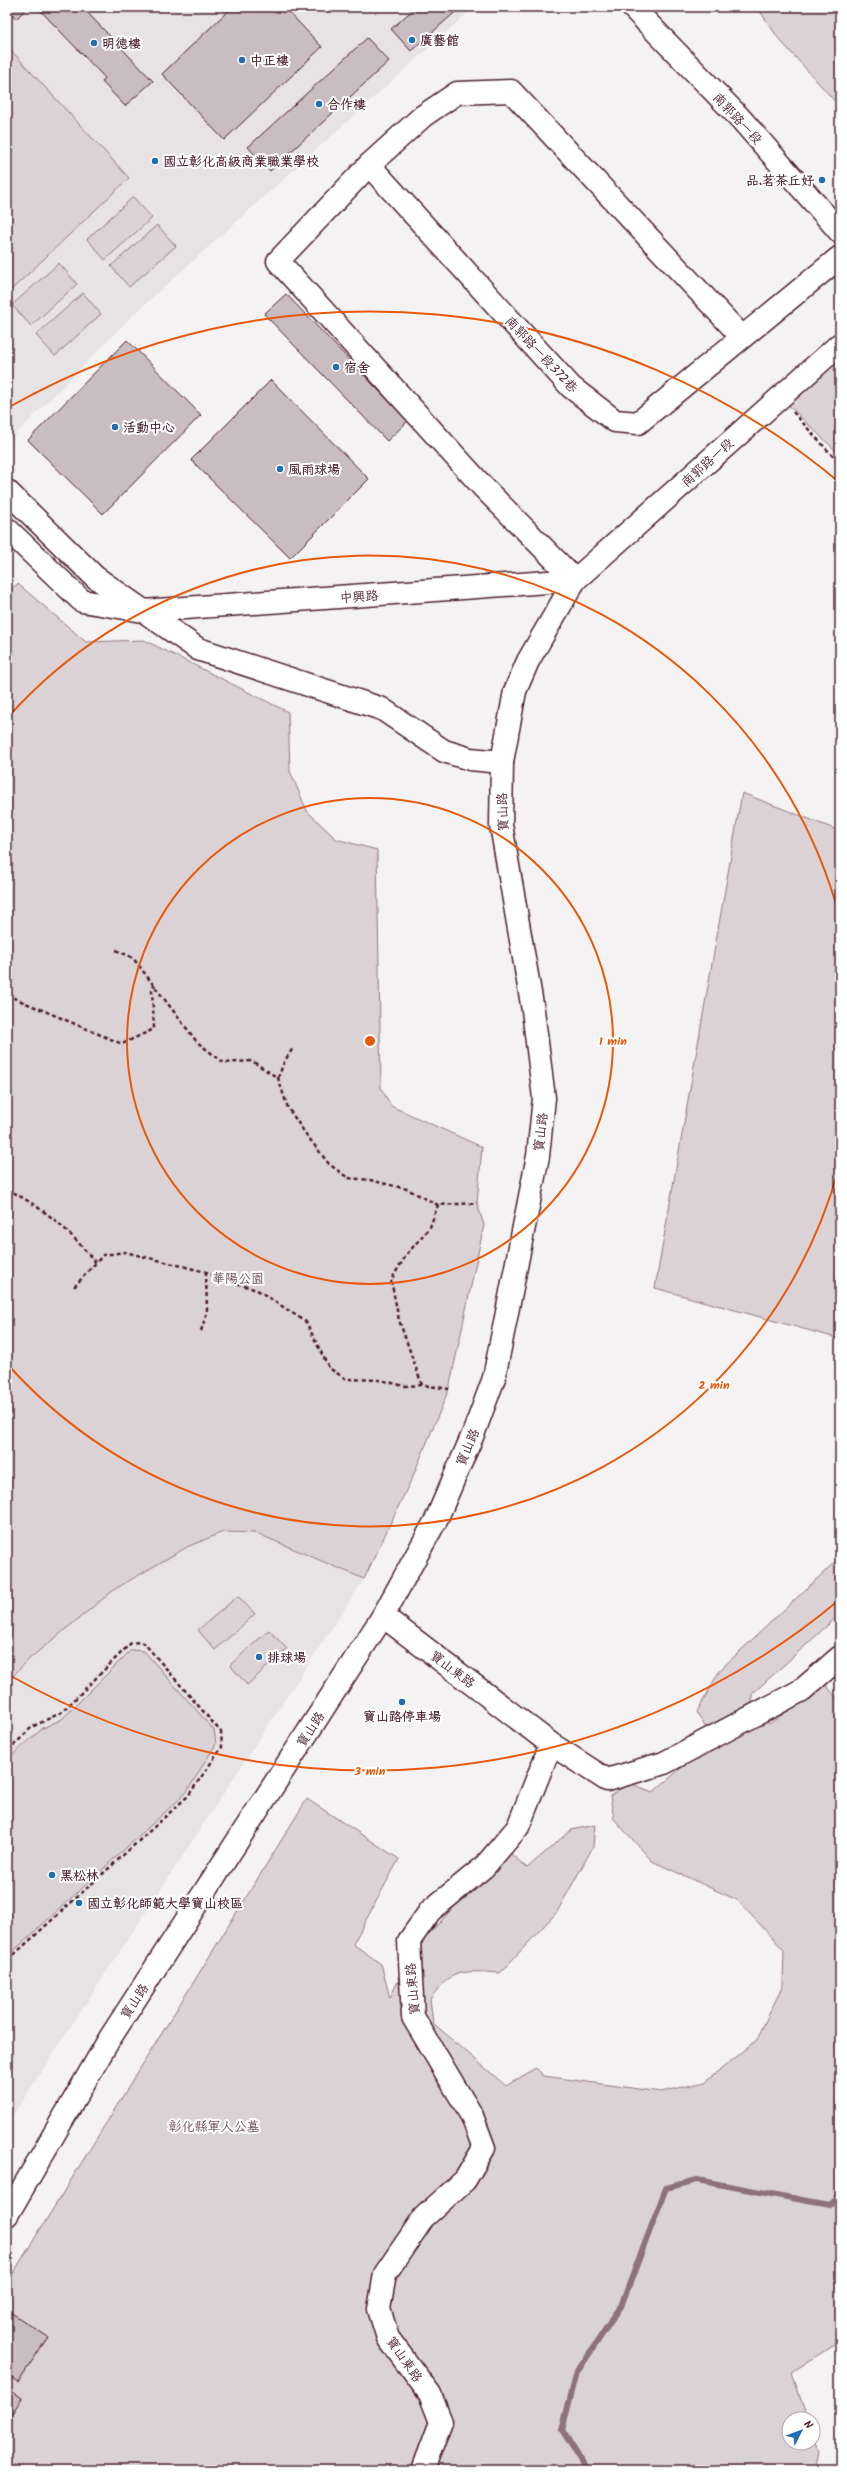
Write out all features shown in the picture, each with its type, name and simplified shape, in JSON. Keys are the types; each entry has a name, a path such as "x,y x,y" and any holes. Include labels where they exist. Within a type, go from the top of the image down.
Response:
{"street":[{"name":"南郭路一段","path":"632,7 740,118 840,232"},
{"path":"575,580 484,488 278,261 369,165 423,116 457,93 511,91 742,337"},
{"name":"南郭路一段372巷","path":"369,165 571,387 615,421 638,423 840,257"},
{"name":"南郭路一段","path":"575,580 840,344"},
{"path":"7,491 95,577 198,649 382,709 444,751 470,759 502,762"},
{"name":"中興路","path":"7,528 82,601 144,611 575,580"},
{"name":"寶山路","path":"7,2215 110,2038 383,1616 436,1520 494,1378 538,1156 544,1098 533,1010 501,825 502,762 515,691 528,661 575,580"},
{"name":"寶山東路","path":"383,1616 551,1744 518,1827 484,1867 430,1911 409,1941 413,2017 472,2116 484,2148 466,2180 424,2216 384,2274 379,2309 388,2338 430,2394 441,2422 423,2470"},
{"path":"551,1744 607,1780 664,1763 802,1690 840,1657"}],"path":[{"path":"780,397 840,464"},
{"path":"116,950 133,958 197,1042 224,1063 252,1061 278,1078 288,1108 329,1164 348,1178 370,1180 407,1189 438,1205 477,1203"},
{"path":"7,995 122,1044 154,1029 152,990 155,985"},
{"path":"278,1078 284,1062 293,1048"},
{"path":"7,1189 37,1205 68,1229 96,1263"},
{"path":"422,1385 399,1320 391,1280 407,1254 430,1228 438,1205"},
{"path":"74,1287 103,1256 125,1252 206,1272 259,1291 306,1322 329,1368 346,1379 380,1380 406,1386 422,1385 449,1389"},
{"path":"201,1331 207,1312 206,1272"},
{"path":"7,1758 14,1744 32,1727 62,1712 132,1642 144,1643 221,1732 222,1746 188,1796 7,1961"}],"shaded area":[{"name":"國立彰化高級商業職業學校","path":"7,7 474,7 132,316 7,443"},
{"name":"國立彰化師範大學寶山校區","path":"223,1532 256,1533 364,1579 7,2124 7,1682 29,1659 115,1589 187,1547"}],"green space":[{"path":"757,7 840,7 840,107 779,39"},
{"path":"7,46 129,178 7,294"},
{"path":"133,197 152,218 105,260 87,239"},
{"path":"157,225 176,246 129,287 111,266"},
{"path":"59,263 77,284 31,326 12,305"},
{"path":"83,293 101,314 55,356 36,335"},
{"path":"840,357 840,455 780,397"},
{"name":"華陽公園","path":"18,584 86,642 144,640 288,712 290,771 307,811 336,839 377,850 381,1088 391,1106 482,1147 477,1203 484,1225 449,1389 413,1476 364,1579 256,1533 223,1532 187,1547 115,1589 29,1659 7,1682 7,591"},
{"path":"742,793 840,831 840,1339 655,1288"},
{"name":"彰化縣軍人公墓","path":"838,1559 840,1614 752,1694 752,1706 769,1724 826,1685 840,1702 840,2341 792,2372 804,2411 781,2411 781,2451 817,2451 814,2470 7,2470 7,2283 307,1799 399,1859 353,1944 381,1964 390,1998 411,1953 499,1859 509,1852 527,1868 571,1830 595,1825 593,1847 557,1912 500,1973 460,1973 445,1981 430,1999 433,2023 506,2086 536,2068 544,2076 661,2092 705,2082 756,2041 783,1985 784,1950 737,1900 652,1861 614,1819 610,1796 629,1783 653,1792 713,1741 697,1712 720,1670"},
{"name":"排球場","path":"238,1596 255,1614 215,1650 198,1630"},
{"name":"排球場","path":"269,1630 287,1649 247,1685 230,1665"},
{"name":"黑松林","path":"131,1650 144,1651 214,1730 216,1744 186,1793 7,1957 7,1760 43,1728 62,1719"}],"building":[{"path":"7,7 28,7 16,19"},
{"name":"明德樓","path":"37,7 82,7 153,81 125,106 102,82 105,78"},
{"name":"中正樓","path":"232,7 284,7 322,47 224,140 162,74"},
{"name":"廣藝館","path":"416,7 461,7 411,51 391,29"},
{"name":"合作樓","path":"367,38 389,61 270,171 248,147"},
{"name":"宿舍","path":"286,294 408,421 387,441 264,314"},
{"name":"活動中心","path":"127,340 201,415 103,514 28,440"},
{"name":"風雨球場","path":"271,380 369,479 290,558 191,460"},
{"path":"7,2310 48,2337 18,2382 7,2375"},
{"path":"7,2388 22,2398 7,2421"}],"waterway":[{"path":"587,2470 562,2430 577,2372 621,2306 666,2188 697,2180 829,2205 840,2195"}],"place":[{"name":"廣藝館","path":"412,40"},
{"name":"明德樓","path":"94,43"},
{"name":"中正樓","path":"242,60"},
{"name":"合作樓","path":"319,104"},
{"name":"國立彰化高級商業職業學校","path":"155,161"},
{"name":"品.茗茶丘好","path":"822,180"},
{"name":"宿舍","path":"336,367"},
{"name":"活動中心","path":"115,427"},
{"name":"風雨球場","path":"280,469"},
{"name":"排球場","path":"259,1657"},
{"name":"寶山路停車場","path":"402,1702"},
{"name":"黑松林","path":"52,1875"},
{"name":"國立彰化師範大學寶山校區","path":"79,1903"}]}
